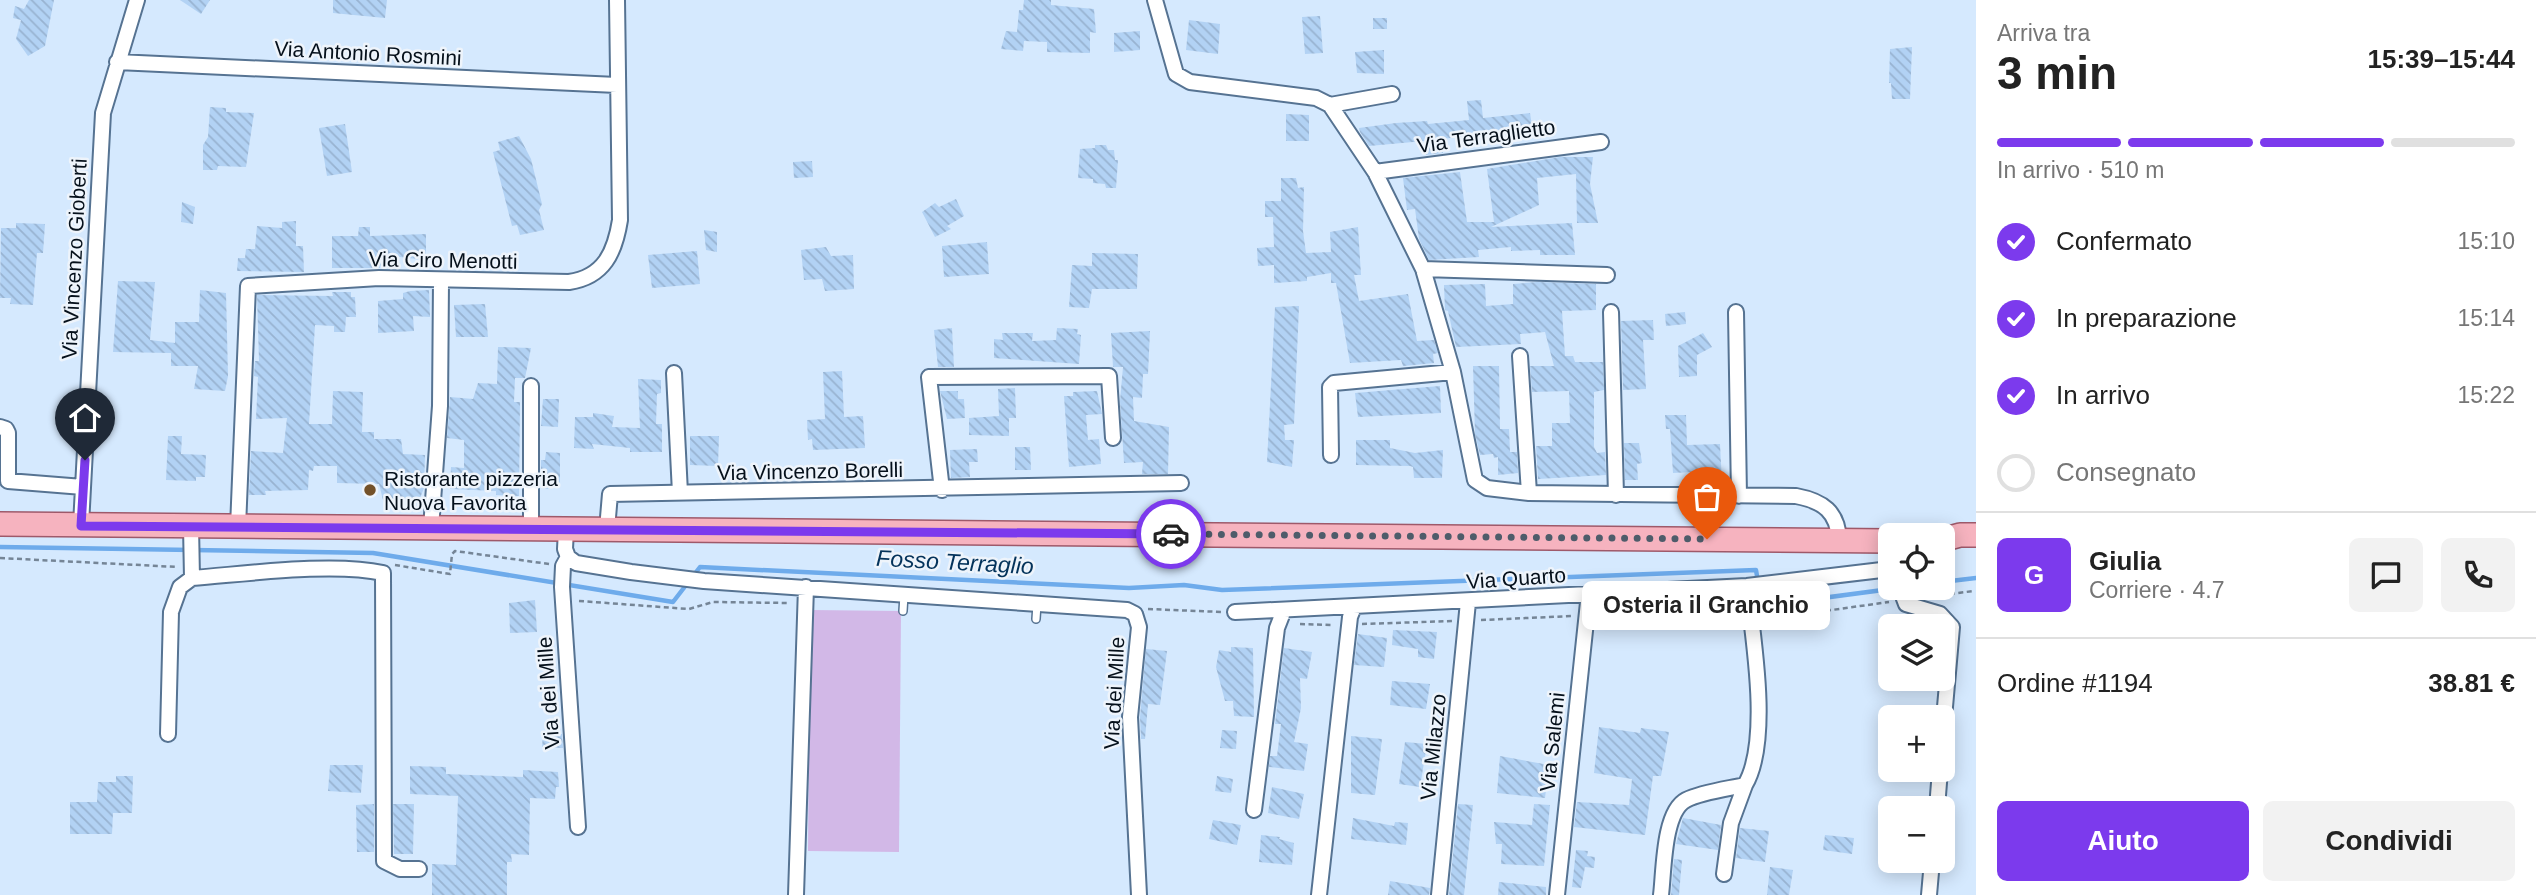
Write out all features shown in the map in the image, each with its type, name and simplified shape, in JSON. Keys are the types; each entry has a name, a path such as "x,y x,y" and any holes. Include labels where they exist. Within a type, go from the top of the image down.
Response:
{"main road":[{"path":"0,524 81,526 191,534 238,527 1878,541"},
{"path":"1955,537 1976,535"},
{"path":"1955,543 1976,547"}],"street":[{"name":"Via Vincenzo Gioberti","path":"81,526 103,113 137,0"},
{"name":"Via Ciro Menotti","path":"238,527 248,286 379,278 569,282 595,275 616,242 620,220 617,0"},
{"path":"1155,0 1176,75 1189,82 1316,98 1330,105 1375,172 1423,269 1453,372 1475,480 1487,488 1529,493 1796,496 1815,500 1834,514 1839,524 1839,540"},
{"name":"Via Antonio Rosmini","path":"117,62 617,85"},
{"path":"1330,105 1392,94"},
{"name":"Via Terraglietto","path":"1375,172 1601,142"},
{"path":"1423,269 1607,275"},
{"path":"431,528 440,406 442,281"},
{"path":"1611,312 1616,495"},
{"path":"1736,312 1739,496"},
{"path":"1520,356 1529,493"},
{"path":"1331,454 1330,387 1334,383 1453,372"},
{"path":"674,373 680,493"},
{"path":"942,490 929,377 1109,376 1113,438"},
{"path":"531,386 531,529"},
{"path":"0,428 6,429 8,433 8,481 83,487"},
{"name":"Via Vincenzo Borelli","path":"607,529 610,494 942,490 1181,483"},
{"name":"Via dei Mille","path":"566,529 562,594 578,827"},
{"path":"168,734 171,612 180,587 192,570 191,534"},
{"name":"Via dei Mille","path":"565,565 576,563 679,578 1127,610 1135,614 1139,627 1130,718 1139,895"},
{"path":"192,570 342,570 383,573 384,861 400,869 419,869"},
{"name":"Via Quarto","path":"1235,612 1468,602 1589,593 1749,589 1767,584 1878,570"},
{"path":"796,895 806,587"},
{"path":"1724,874 1731,823 1754,769 1758,722 1749,589"},
{"name":"Via Salemi","path":"1558,895 1589,593"},
{"path":"1906,600 1912,607 1940,614 1952,627 1945,705"},
{"name":"Via Milazzo","path":"1439,895 1468,602"},
{"path":"1319,895 1350,617 1354,607"},
{"path":"1254,810 1277,628 1284,610"},
{"path":"1661,895 1668,829 1675,811 1685,801 1745,785"},
{"path":"1929,895 1931,873"}],"lane":[{"path":"903,611 904,594"},
{"path":"1037,604 1037,619"}],"path":[{"path":"450,570 452,554 455,551 565,565"},
{"path":"1955,592 1974,591"},
{"path":"562,594 689,609 713,602 805,603"},
{"path":"1656,613 1705,621 1751,618 1878,598"},
{"path":"1135,614 1145,609 1235,612"}],"shaded area":[{"path":"810,610 901,611 899,852 808,851"}],"building":[{"path":"29,0 54,0 45,46 28,56 16,39 21,20 13,18 15,6 24,9"},
{"path":"180,0 210,0 201,14"},
{"path":"333,0 387,0 385,18 333,13"},
{"path":"1024,0 1051,0 1051,5 1094,9 1096,33 1090,32 1090,53 1047,52 1047,42 1024,41 1023,51 1001,49 1006,31 1017,32 1019,10 1023,10"},
{"path":"1320,16 1323,53 1305,54 1302,17"},
{"path":"1373,18 1387,18 1387,29 1373,29"},
{"path":"1189,20 1220,24 1218,54 1186,50"},
{"path":"1140,31 1140,50 1114,52 1114,33"},
{"path":"1912,47 1910,99 1892,99 1889,83 1890,49"},
{"path":"1384,50 1384,74 1357,73 1355,52"},
{"path":"1481,100 1483,118 1530,113 1532,126 1523,127 1523,130 1442,139 1443,153 1426,155 1424,141 1369,146 1359,128 1396,123 1427,121 1428,124 1469,120 1467,101"},
{"path":"210,107 226,108 226,112 254,113 246,167 218,166 217,170 203,170 203,145 208,137"},
{"path":"1286,114 1309,115 1309,141 1286,141"},
{"path":"345,124 352,172 327,176 319,128"},
{"path":"519,136 531,159 542,204 539,210 544,230 520,235 517,225 512,226 493,152 500,150 498,142"},
{"path":"1095,145 1106,145 1108,150 1114,150 1115,160 1118,160 1116,188 1106,188 1105,184 1093,183 1093,179 1078,178 1080,149 1095,148"},
{"path":"1560,157 1593,157 1590,184 1598,223 1577,223 1576,174 1537,178 1539,205 1491,227 1572,223 1575,255 1540,255 1540,250 1511,251 1511,247 1478,250 1479,257 1429,260 1419,239 1415,209 1407,210 1403,178 1460,172 1467,222 1494,222 1487,169"},
{"path":"812,161 813,177 794,178 793,162"},
{"path":"1281,178 1296,178 1298,188 1304,187 1303,231 1306,253 1331,252 1330,232 1358,227 1361,275 1354,275 1359,301 1408,294 1417,341 1434,340 1438,353 1433,354 1434,363 1403,366 1401,360 1350,363 1336,283 1331,283 1331,273 1307,277 1307,281 1274,283 1274,265 1258,266 1257,248 1274,247 1273,217 1265,217 1265,201 1281,201"},
{"path":"956,199 964,216 947,226 951,229 935,237 922,212 935,203 939,207"},
{"path":"182,202 195,207 193,224 181,222"},
{"path":"296,221 296,246 303,246 304,272 237,271 238,258 245,258 246,249 255,249 257,226 282,228 282,222"},
{"path":"16,223 45,224 43,253 37,253 33,305 10,304 11,298 0,298 1,228 16,228"},
{"path":"359,227 370,227 370,236 426,234 426,260 382,255 380,268 332,268 332,236 358,236"},
{"path":"704,230 717,232 717,252 706,250"},
{"path":"987,242 989,274 944,277 942,246"},
{"path":"826,247 831,256 853,255 854,289 825,291 822,279 804,280 801,250"},
{"path":"697,251 700,284 652,288 648,255"},
{"path":"1092,253 1138,254 1137,289 1092,289 1089,308 1069,307 1072,265 1092,266"},
{"path":"118,281 155,282 150,340 175,343 175,322 199,322 200,290 226,293 228,376 225,391 194,389 198,366 171,366 171,353 113,352"},
{"path":"1485,284 1486,306 1513,304 1513,284 1596,284 1596,310 1562,311 1565,356 1573,356 1575,362 1603,362 1604,390 1594,392 1594,447 1597,453 1605,452 1606,475 1538,479 1536,446 1552,446 1552,423 1570,423 1569,391 1532,392 1530,366 1554,366 1545,332 1520,334 1521,344 1456,347 1448,311 1445,310 1444,285"},
{"path":"429,290 430,317 413,316 414,331 378,333 378,301 403,299 403,293"},
{"path":"332,292 351,292 351,297 355,297 356,317 346,317 345,332 334,332 334,326 315,325 309,424 332,424 333,391 363,392 362,432 374,432 374,439 401,439 403,454 425,455 424,488 420,498 413,497 414,505 384,504 379,484 337,483 337,466 314,466 313,471 309,470 308,490 265,491 266,495 249,495 251,451 283,453 287,418 256,419 258,377 254,376 255,361 259,361 257,295 333,296"},
{"path":"485,304 488,337 456,337 454,305"},
{"path":"1299,306 1294,424 1284,425 1285,440 1294,440 1292,467 1267,462 1275,307"},
{"path":"1685,312 1686,324 1666,326 1665,314"},
{"path":"1653,320 1654,340 1643,340 1646,389 1623,390 1621,321"},
{"path":"952,328 954,367 938,367 934,330"},
{"path":"1057,328 1078,329 1077,334 1081,335 1079,364 994,358 994,339 1003,340 1002,333 1033,333 1032,341 1056,340"},
{"path":"1150,331 1148,374 1143,374 1142,398 1133,397 1134,421 1169,427 1168,474 1142,474 1143,462 1124,463 1120,401 1123,367 1113,367 1111,333"},
{"path":"1703,333 1712,347 1697,355 1697,376 1679,377 1678,346"},
{"path":"498,347 531,348 525,378 515,378 514,402 520,402 519,496 496,495 496,491 450,489 451,467 464,468 464,440 447,438 450,397 473,399 478,383 497,384"},
{"path":"1473,366 1499,366 1500,429 1509,429 1510,452 1517,452 1518,473 1498,475 1498,457 1494,458 1493,454 1480,455 1475,434"},
{"path":"842,371 844,417 863,416 865,448 813,450 812,439 808,440 807,420 825,419 823,372"},
{"path":"638,379 661,380 661,393 657,394 656,424 662,424 662,452 630,452 630,448 592,444 594,449 574,448 575,417 593,417 593,413 614,416 612,427 640,428"},
{"path":"1440,386 1441,413 1358,417 1355,393"},
{"path":"1015,388 1016,418 1009,418 1009,436 969,435 969,418 999,416 998,389"},
{"path":"940,391 958,391 958,399 964,399 965,418 947,419"},
{"path":"1097,391 1102,414 1086,415 1088,440 1099,439 1101,464 1069,467 1064,396 1073,396 1073,392"},
{"path":"543,399 559,399 558,427 541,426"},
{"path":"1665,415 1686,415 1687,445 1720,444 1722,484 1694,485 1693,472 1673,473 1670,429 1666,429"},
{"path":"168,436 182,436 181,454 206,455 205,477 196,477 196,481 166,480"},
{"path":"690,436 719,436 718,466 690,465"},
{"path":"1356,440 1390,440 1390,448 1415,453 1443,450 1442,478 1414,478 1413,467 1410,466 1356,465"},
{"path":"1624,443 1639,443 1642,463 1637,464 1638,480 1625,480"},
{"path":"1015,447 1030,447 1031,470 1015,470"},
{"path":"977,449 978,462 969,462 970,477 951,478 950,450"},
{"path":"546,452 560,453 560,485 550,485 548,489 541,488 541,460 545,460"},
{"path":"535,600 537,632 510,633 509,603"},
{"path":"1393,630 1437,632 1434,659 1418,657 1418,649 1392,645"},
{"path":"1358,634 1387,638 1384,667 1354,665"},
{"path":"1231,647 1253,648 1254,717 1234,716 1233,701 1225,701 1216,667 1219,650 1231,652"},
{"path":"1284,648 1312,652 1307,679 1300,678 1301,708 1294,742 1308,744 1304,771 1269,767 1270,756 1277,756 1281,724 1275,724"},
{"path":"1146,649 1167,651 1160,705 1148,704 1145,739 1141,739 1140,717"},
{"path":"1392,681 1430,684 1426,709 1390,705"},
{"path":"1599,727 1640,733 1641,728 1669,732 1661,776 1653,776 1645,835 1574,827 1577,802 1629,805 1632,779 1594,773"},
{"path":"1222,730 1237,731 1236,749 1220,748"},
{"path":"543,734 562,734 563,748 542,747"},
{"path":"1351,736 1382,739 1375,795 1351,793"},
{"path":"1405,742 1427,744 1420,787 1399,784"},
{"path":"1500,756 1549,765 1545,798 1497,793"},
{"path":"330,765 363,765 361,793 328,791"},
{"path":"410,766 446,767 446,774 523,777 523,770 558,772 559,787 556,787 555,799 530,798 529,855 511,854 512,862 507,862 507,895 432,895 432,864 456,865 458,796 410,794"},
{"path":"116,776 133,776 132,813 113,813 112,834 70,834 70,802 97,802 98,782 116,782"},
{"path":"1217,776 1233,779 1231,793 1215,791"},
{"path":"1272,787 1304,794 1299,819 1268,813"},
{"path":"374,804 374,852 357,852 356,805"},
{"path":"393,804 414,804 413,854 394,854"},
{"path":"1458,804 1473,805 1464,895 1449,895"},
{"path":"1534,804 1550,805 1544,866 1501,864 1502,844 1496,844 1494,822 1532,825"},
{"path":"1353,818 1394,826 1395,822 1408,823 1406,845 1351,839"},
{"path":"1683,818 1721,825 1718,850 1676,844"},
{"path":"1213,820 1241,825 1237,845 1209,839"},
{"path":"1740,828 1769,831 1765,862 1736,858"},
{"path":"1261,835 1280,837 1279,839 1294,843 1292,865 1259,862"},
{"path":"1825,835 1854,838 1852,854 1823,850"},
{"path":"1576,850 1588,851 1587,856 1595,857 1594,868 1585,867 1581,888 1572,887"},
{"path":"1674,859 1682,860 1679,895 1671,895"},
{"path":"1770,867 1793,870 1789,895 1767,895"},
{"path":"1390,881 1430,888 1429,895 1388,895"},
{"path":"1499,882 1546,887 1546,895 1498,895"}],"waterway":[{"name":"Fosso Terraglio","path":"0,547 373,553 673,602 700,567 1129,588 1184,585 1222,590 1756,570 1762,606 1878,591"},
{"name":"Fosso Terraglio","path":"1955,580 1976,578"}],"way so far":[{"path":"1171,534 1707,539"}],"place":[{"name":"Ristorante pizzeria Nuova Favorita","path":"370,490"},
{"name":"Osteria il Granchio","path":"1707,539"}],"route":[{"path":"85,460 81,526 1171,534"}]}
